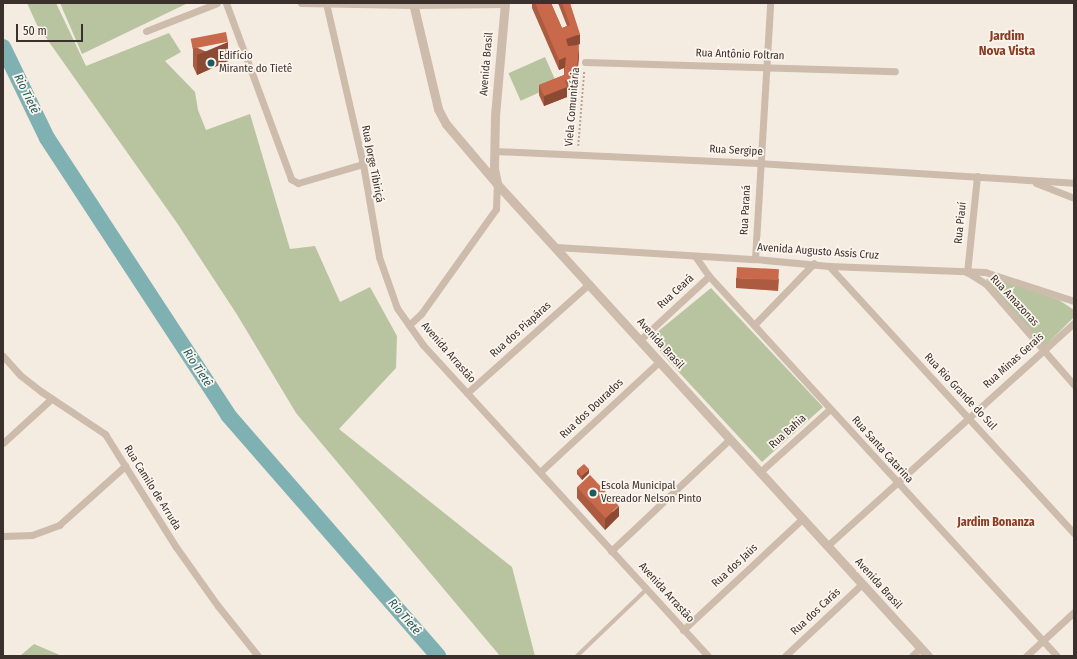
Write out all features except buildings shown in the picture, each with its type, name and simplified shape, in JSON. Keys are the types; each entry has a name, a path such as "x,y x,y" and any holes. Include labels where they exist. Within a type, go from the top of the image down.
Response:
{"street":[{"path":"146,31 217,3"},
{"path":"226,3 288,175 298,183 363,164"},
{"path":"301,3 505,3"},
{"name":"Avenida Brasil","path":"505,3 497,79 494,151 497,184 928,656"},
{"name":"Rua Paraná","path":"755,258 759,163 770,3"},
{"name":"Rua Jorge Tibiriçá","path":"326,4 363,164 379,257 398,308 409,325"},
{"path":"413,4 438,108 446,124 497,184"},
{"name":"Rua Antônio Foltran","path":"585,62 765,66 894,71"},
{"name":"Rua Sergipe","path":"494,151 759,163 977,176 1030,181"},
{"name":"Rua Piauí","path":"967,272 977,176"},
{"path":"1030,181 1074,183"},
{"path":"1030,181 1074,198"},
{"name":"Avenida Arrastão","path":"497,184 496,209 421,314 409,325 467,393 708,656"},
{"name":"Avenida Augusto Assis Cruz","path":"556,247 695,256 755,258 814,263 829,266 985,272 1009,278 1074,301"},
{"name":"Rua Santa Catarina","path":"695,256 709,276 1057,656"},
{"path":"754,325 814,263"},
{"name":"Rua Rio Grande do Sul","path":"829,266 1074,533"},
{"name":"Rua Amazonas","path":"967,272 986,284 1074,385"},
{"name":"Rua Ceará","path":"640,340 709,276"},
{"name":"Rua dos Piapáras","path":"467,393 589,284"},
{"name":"Rua Minas Gerais","path":"828,546 1074,323"},
{"name":"Rua Camilo de Arruda","path":"3,356 20,375 97,427 125,466 176,547 218,606 258,656"},
{"name":"Rua dos Dourados","path":"540,472 660,361"},
{"path":"3,443 52,398"},
{"name":"Rua Bahia","path":"760,472 830,409"},
{"path":"611,551 730,439"},
{"path":"3,536 32,535 59,525 125,466"},
{"name":"Rua dos Jaús","path":"683,630 803,518"},
{"name":"Rua dos Carás","path":"785,656 862,584"},
{"path":"1026,656 1074,612"},
{"path":"912,656 920,648"}],"lane":[{"path":"577,656 647,589"}],"path":[{"name":"Viela Comunitária","path":"577,154 585,62"}],"green space":[{"path":"27,3 56,3 86,66 169,33 181,52 165,61 195,92 198,110 206,130 250,114 290,249 315,246 340,302 370,287 397,336 396,368 339,429 512,567 535,656 500,656 296,413 236,313 177,223 37,25"},
{"path":"60,3 188,3 82,54"},
{"path":"545,57 557,84 521,101 508,73"},
{"path":"986,279 1000,279 1059,300 1074,310 1074,317 1044,347"},
{"path":"711,288 823,407 762,462 664,356 650,338"},
{"path":"34,644 62,656 20,656"}],"waterway":[{"name":"Rio Tietê","path":"3,47 47,138 228,415 438,656"}],"place":[{"name":"Edifício Mirante do Tietê","path":"211,63"},
{"name":"Escola Municipal Vereador Nelson Pinto","path":"593,493"}],"district":[{"name":"Jardim Nova Vista","path":"1007,44"},
{"name":"Jardim Bonanza","path":"996,523"}]}
